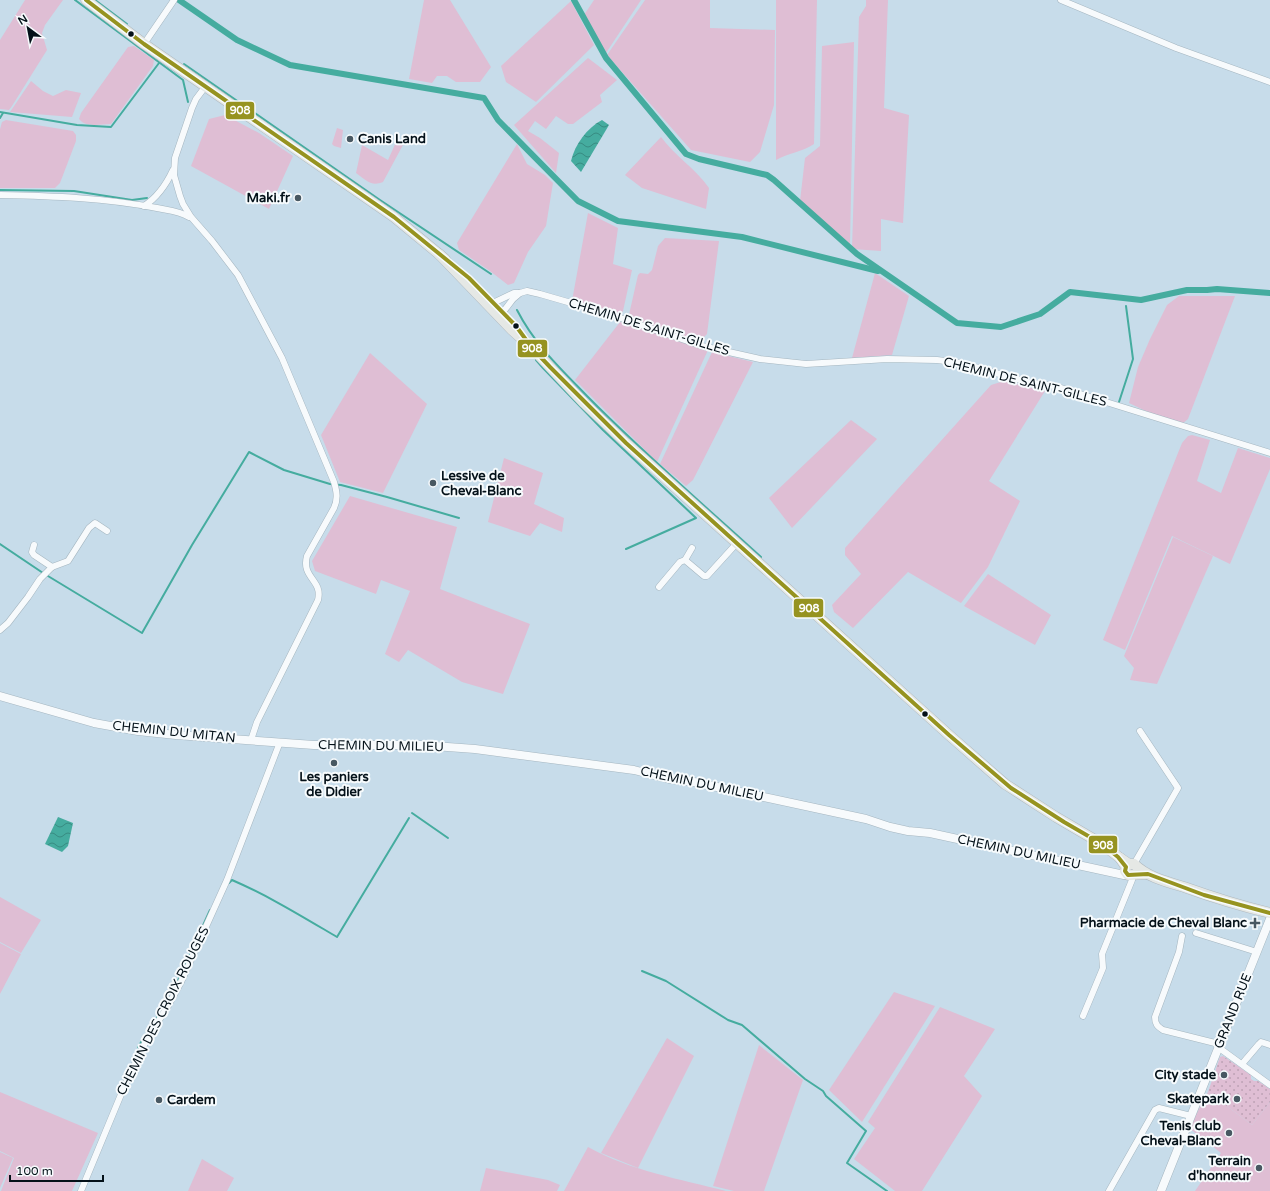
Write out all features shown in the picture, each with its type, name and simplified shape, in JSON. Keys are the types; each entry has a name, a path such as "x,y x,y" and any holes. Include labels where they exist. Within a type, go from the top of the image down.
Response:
{"main road":[{"path":"86,0 144,44 394,217 469,278 493,304 512,330 532,348 626,443 1005,784 1060,820 1102,844 1128,869 1148,874 1204,895 1270,913"},
{"path":"439,254 468,284 501,314"}],"street":[{"path":"144,44 174,0"},
{"path":"1061,0 1176,48 1270,82"},
{"path":"144,206 154,200 167,183 173,170 175,158 192,108 205,86"},
{"path":"173,170 183,204 191,217 216,245 238,275 282,358 337,492 337,501 334,508 307,556 305,563 306,570 318,587 320,594 318,600 257,722 251,740"},
{"path":"0,195 92,199 144,206 181,213 191,217"},
{"path":"468,284 475,288 493,304"},
{"name":"CHEMIN DE SAINT-GILLES","path":"493,304 514,293 520,294 527,291 606,313 702,346 760,359 806,364 901,359 937,360 960,363 1031,383 1062,388 1270,453"},
{"path":"501,314 513,299 520,294"},
{"path":"0,630 8,623 32,586 52,568 68,561 88,528 95,523 107,531"},
{"path":"684,560 704,576 707,576 737,543"},
{"path":"34,546 32,552 34,555 52,568"},
{"path":"659,587 680,562 684,560 692,548"},
{"name":"CHEMIN DU MITAN","path":"0,696 118,728 176,735 280,742"},
{"path":"1083,1016 1103,968 1102,954 1132,880 1128,869 1178,788 1140,731"},
{"name":"CHEMIN DU MILIEU","path":"280,742 322,745 399,745 459,748 634,770 669,779 694,782 866,819 908,831 930,833 1128,869"},
{"name":"CHEMIN DES CROIX ROUGES","path":"81,1191 127,1080 147,1039 181,982 227,880 280,742"},
{"name":"GRAND RUE","path":"1160,1191 1270,919"},
{"path":"1196,933 1257,952"},
{"path":"1182,936 1179,952 1155,1022 1163,1030 1215,1043 1218,1047 1270,1085"},
{"path":"1242,1064 1259,1044 1262,1042 1270,1045"},
{"path":"1109,1191 1155,1110 1159,1108 1191,1116"}],"shaded area":[{"path":"25,0 63,0 45,25 42,33 47,50 9,110 0,109 0,40"},
{"path":"424,0 450,0 491,67 480,82 456,82 447,76 437,76 432,83 409,79"},
{"path":"594,0 641,0 606,53 584,15"},
{"path":"645,0 710,0 710,28 775,30 774,105 760,152 750,162 691,150 607,55"},
{"path":"776,0 817,0 814,144 776,160"},
{"path":"866,0 888,0 884,108 909,115 903,223 881,219 881,251 852,249 859,17 866,6"},
{"path":"571,1 594,45 536,102 506,82 501,66"},
{"path":"854,42 850,245 800,201 805,158 820,146 822,46"},
{"path":"134,46 154,60 153,66 111,124 85,124 79,119 81,113 128,47"},
{"path":"588,58 617,80 600,95 602,102 573,124 568,124 556,116 546,129 535,121 528,131 540,138 559,153 556,173 514,125"},
{"path":"31,81 43,91 53,96 66,90 81,93 72,117 10,112"},
{"path":"225,115 259,133 293,156 269,209 191,166 209,119"},
{"path":"6,120 73,131 76,135 76,141 60,183 55,188 0,188 0,129 2,122"},
{"path":"337,128 343,130 341,148 332,144"},
{"path":"661,137 672,150 698,174 709,188 706,209 642,188 625,175"},
{"path":"397,140 404,143 383,182 375,184 372,183 356,173 362,145 388,160"},
{"path":"517,144 527,164 545,175 553,183 546,226 528,252 514,283 508,285 459,250 457,243"},
{"path":"588,213 618,228 613,264 632,270 623,311 620,315 572,301"},
{"path":"665,238 719,241 707,334 699,342 628,319 638,275 640,273 648,274 652,270 658,246"},
{"path":"875,273 909,296 892,355 852,358"},
{"path":"1179,296 1235,296 1188,419 1182,424 1152,414 1129,403 1138,367 1150,339 1167,305"},
{"path":"620,322 708,350 657,462 575,380"},
{"path":"712,352 753,362 693,480 686,486 660,464"},
{"path":"370,353 427,404 383,493 340,482 321,435"},
{"path":"1004,381 1045,391 989,481 1020,501 988,567 961,603 908,572 853,628 834,612 832,605 861,574 845,555 845,548 991,385"},
{"path":"851,420 877,439 792,528 769,498"},
{"path":"1192,435 1210,440 1197,481 1221,493 1238,448 1270,458 1270,469 1230,564 1172,536 1125,650 1103,640 1182,443 1188,436"},
{"path":"504,458 543,473 534,504 564,518 562,532 540,523 530,536 488,522"},
{"path":"350,496 457,527 440,589 530,624 503,694 462,682 408,650 399,662 385,654 410,591 381,580 376,594 315,571 312,561"},
{"path":"1173,537 1213,556 1157,684 1130,680 1134,668 1124,656"},
{"path":"988,574 1051,615 1035,645 964,606"},
{"path":"0,897 41,920 21,953 0,942"},
{"path":"0,943 21,954 0,994"},
{"path":"894,992 935,1006 862,1122 829,1090"},
{"path":"940,1007 995,1029 964,1076 982,1096 922,1191 895,1191 854,1159 875,1128 868,1122"},
{"path":"667,1038 694,1056 638,1168 601,1153"},
{"path":"759,1045 803,1080 764,1191 734,1191 713,1186"},
{"path":"1223,1056 1251,1075 1251,1079 1258,1081 1270,1089 1270,1102 1252,1125 1208,1092 1220,1057"},
{"path":"0,1092 98,1133 72,1191 1,1191 14,1158 0,1151"},
{"path":"1208,1092 1252,1125 1270,1102 1270,1191 1195,1191 1221,1153 1189,1128"},
{"path":"588,1147 638,1168 726,1191 564,1191"},
{"path":"0,1152 13,1158 0,1188"},
{"path":"202,1159 234,1178 227,1191 188,1191"},
{"path":"486,1168 548,1180 560,1185 557,1191 480,1191"}],"water":[{"path":"602,120 609,125 581,172 571,161 575,149 582,137 591,127"},
{"path":"58,817 73,823 68,846 62,852 45,844"}],"waterway":[{"path":"75,0 183,80 188,102"},
{"path":"95,0 127,24"},
{"path":"179,0 237,40 290,65 484,98 498,120 578,201 618,221 742,237 878,271"},
{"path":"574,0 606,58 686,154 699,159 767,175 857,254 957,323 1001,327 1040,314 1070,292 1141,300 1187,290 1217,289 1270,293"},
{"path":"0,112 77,125 111,127 159,63"},
{"path":"184,64 380,200 491,274"},
{"path":"0,118 3,113"},
{"path":"0,190 74,191 132,200 147,198"},
{"path":"1119,402 1133,359 1126,306"},
{"path":"517,310 524,323 540,345 587,396 651,458 761,557"},
{"path":"536,360 603,430 696,518 626,549"},
{"path":"0,544 43,573 142,633 192,545 249,452 284,470 330,484 341,485 387,497 459,518"},
{"path":"412,813 448,838"},
{"path":"229,883 232,880 259,893 337,937 409,818"},
{"path":"176,985 210,910"},
{"path":"642,971 666,981 728,1020 742,1025 805,1079 823,1091 826,1096 866,1131 847,1163 887,1191"},
{"path":"138,1047 158,1016"}],"transit line":[{"name":"908","path":"86,0 144,44 394,217 469,278 516,326 532,348 550,367 626,443 949,735 1011,788 1102,844 1118,857 1126,867 1125,871 1128,875 1148,874 1204,895 1270,913"}],"place":[{"name":"Canis Land","path":"350,139"},
{"name":"Maki.fr","path":"298,198"},
{"name":"Lessive de Cheval-Blanc","path":"433,483"},
{"name":"Les paniers de Didier","path":"334,763"},
{"name":"Pharmacie de Cheval Blanc","path":"1255,923"},
{"name":"City stade","path":"1224,1075"},
{"name":"Skatepark","path":"1237,1099"},
{"name":"Cardem","path":"159,1100"},
{"name":"Tenis club Cheval-Blanc","path":"1229,1133"},
{"name":"Terrain d'honneur","path":"1259,1168"}]}
